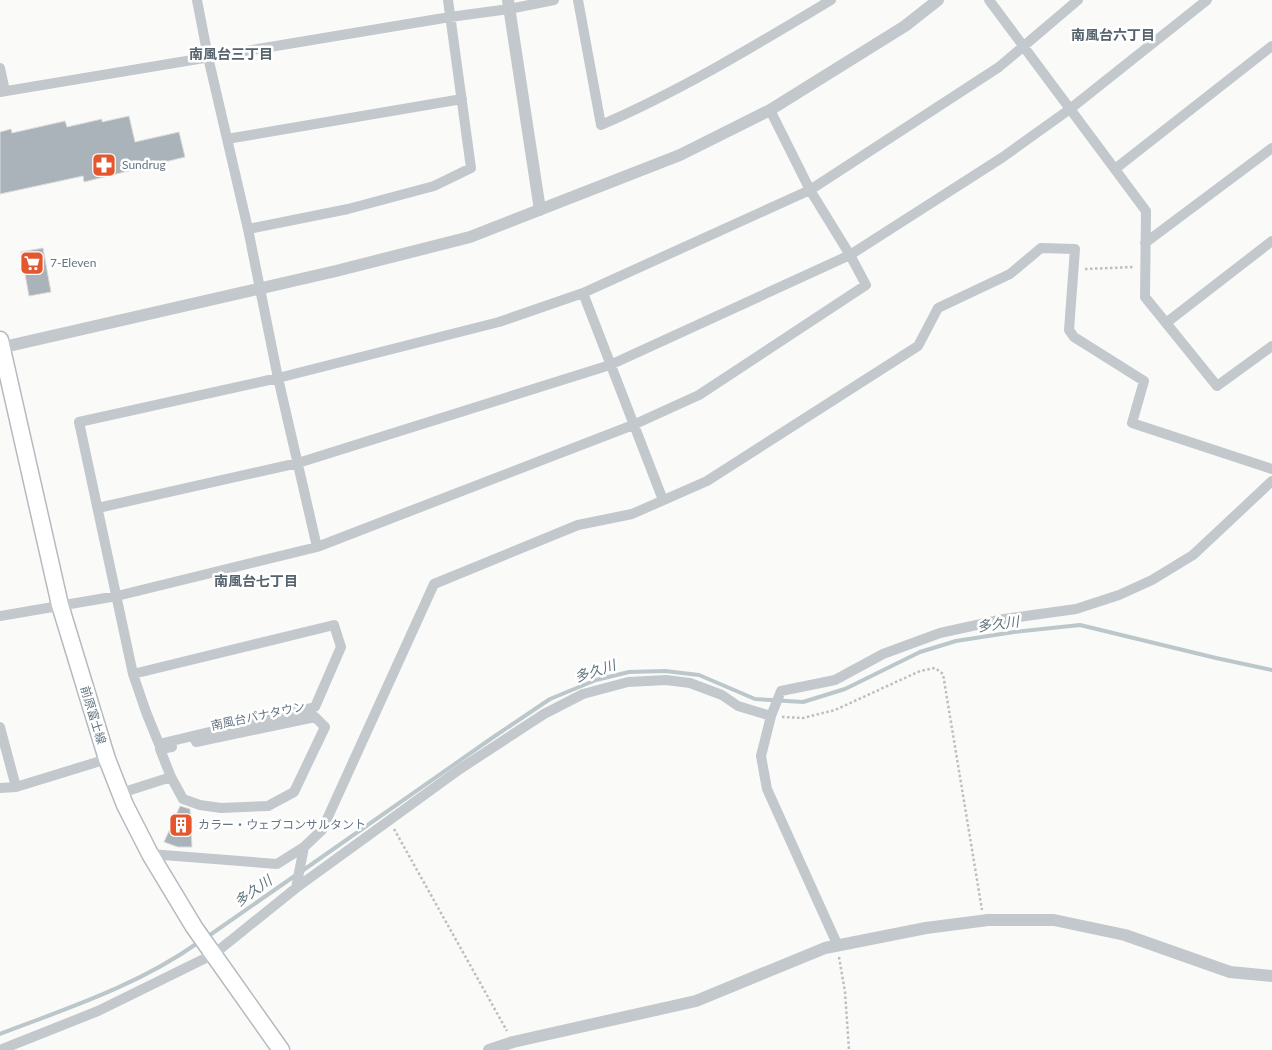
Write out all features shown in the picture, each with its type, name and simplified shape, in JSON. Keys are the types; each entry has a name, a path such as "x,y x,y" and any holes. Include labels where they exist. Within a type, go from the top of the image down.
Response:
{"main road":[{"name":"前原富士線","path":"1,345 60,605 106,759 120,793 150,854 194,927 281,1050"}],"street":[{"path":"197,0 248,229 278,378 317,547"},
{"path":"248,229 348,209 434,186 471,168 448,0"},
{"path":"0,68 3,91 450,17 509,5 554,0"},
{"path":"578,0 601,125 722,66 830,0"},
{"path":"1,345 336,271 470,236 680,155 770,110 905,26 938,0"},
{"path":"989,0 1146,211 1146,297 1217,386 1272,346"},
{"path":"134,674 334,625 341,646 315,707 159,744 134,674 79,422 278,378 500,322 583,293 810,190 999,67 1078,0"},
{"path":"98,508 298,463 610,365 850,255 1003,157 1070,109 1207,0"},
{"path":"509,5 540,210"},
{"path":"1115,170 1272,46"},
{"path":"227,139 462,99"},
{"path":"0,616 117,596 317,547 633,425 699,395 866,286 850,255 810,190 770,110"},
{"path":"1145,243 1272,148"},
{"path":"1166,323 1272,241"},
{"path":"150,854 277,864 304,846 322,830 434,584 578,524 632,514 707,481 918,346 938,308 1010,274 1041,248 1075,249 1069,330 1074,337 1144,382 1132,423 1272,469"},
{"path":"583,293 663,500"},
{"path":"838,946 767,788 761,756 773,711 781,691 836,680 883,654 940,634 1004,619 1076,609 1119,595 1152,580 1193,555 1272,481"},
{"path":"7,1049 98,1012 214,954 296,888 493,746 544,714 583,694 609,686 644,680 690,683 722,695 738,706 773,711"},
{"name":"南風台パナタウン","path":"315,717 325,727 294,792 268,806 221,808 200,805 183,799 170,777 160,749 315,717"},
{"path":"0,727 16,787"},
{"path":"0,788 16,787 106,759"},
{"path":"120,793 170,777"},
{"path":"296,888 304,846"},
{"path":"489,1050 515,1046 696,1001 825,948 926,928 983,921 1054,920 1125,935 1230,972 1272,976"}],"path":[{"path":"1073,269 1145,266"},
{"path":"773,711 803,718 835,710 920,671 935,668 943,674 981,898 983,921"},
{"path":"389,821 515,1046"},
{"path":"838,946 845,992 849,1050"}],"building":[{"path":"129,116 135,142 179,132 185,157 84,182 83,176 0,194 0,132 11,129 12,133 65,121 67,127 102,119 102,122"},
{"path":"43,248 51,292 29,296 21,252"},
{"name":"カラー・ウェブコンサルタント","path":"180,806 190,809 192,847 178,847 164,842"}],"waterway":[{"name":"多久川","path":"302,871 550,699 596,680 629,672 665,671 699,675 755,699 803,702 845,689 920,652 956,641 1014,632 1080,625 1272,670"},
{"name":"多久川","path":"207,937 296,875"},
{"name":"多久川","path":"0,1034 77,1005 128,983 152,971 199,942"}],"place":[{"name":"Sundrug","path":"104,165"},
{"name":"7-Eleven","path":"32,263"},
{"name":"カラー・ウェブコンサルタント","path":"181,825"}],"district":[{"name":"南風台六丁目","path":"1113,35"},
{"name":"南風台三丁目","path":"231,54"},
{"name":"南風台七丁目","path":"256,581"}]}
